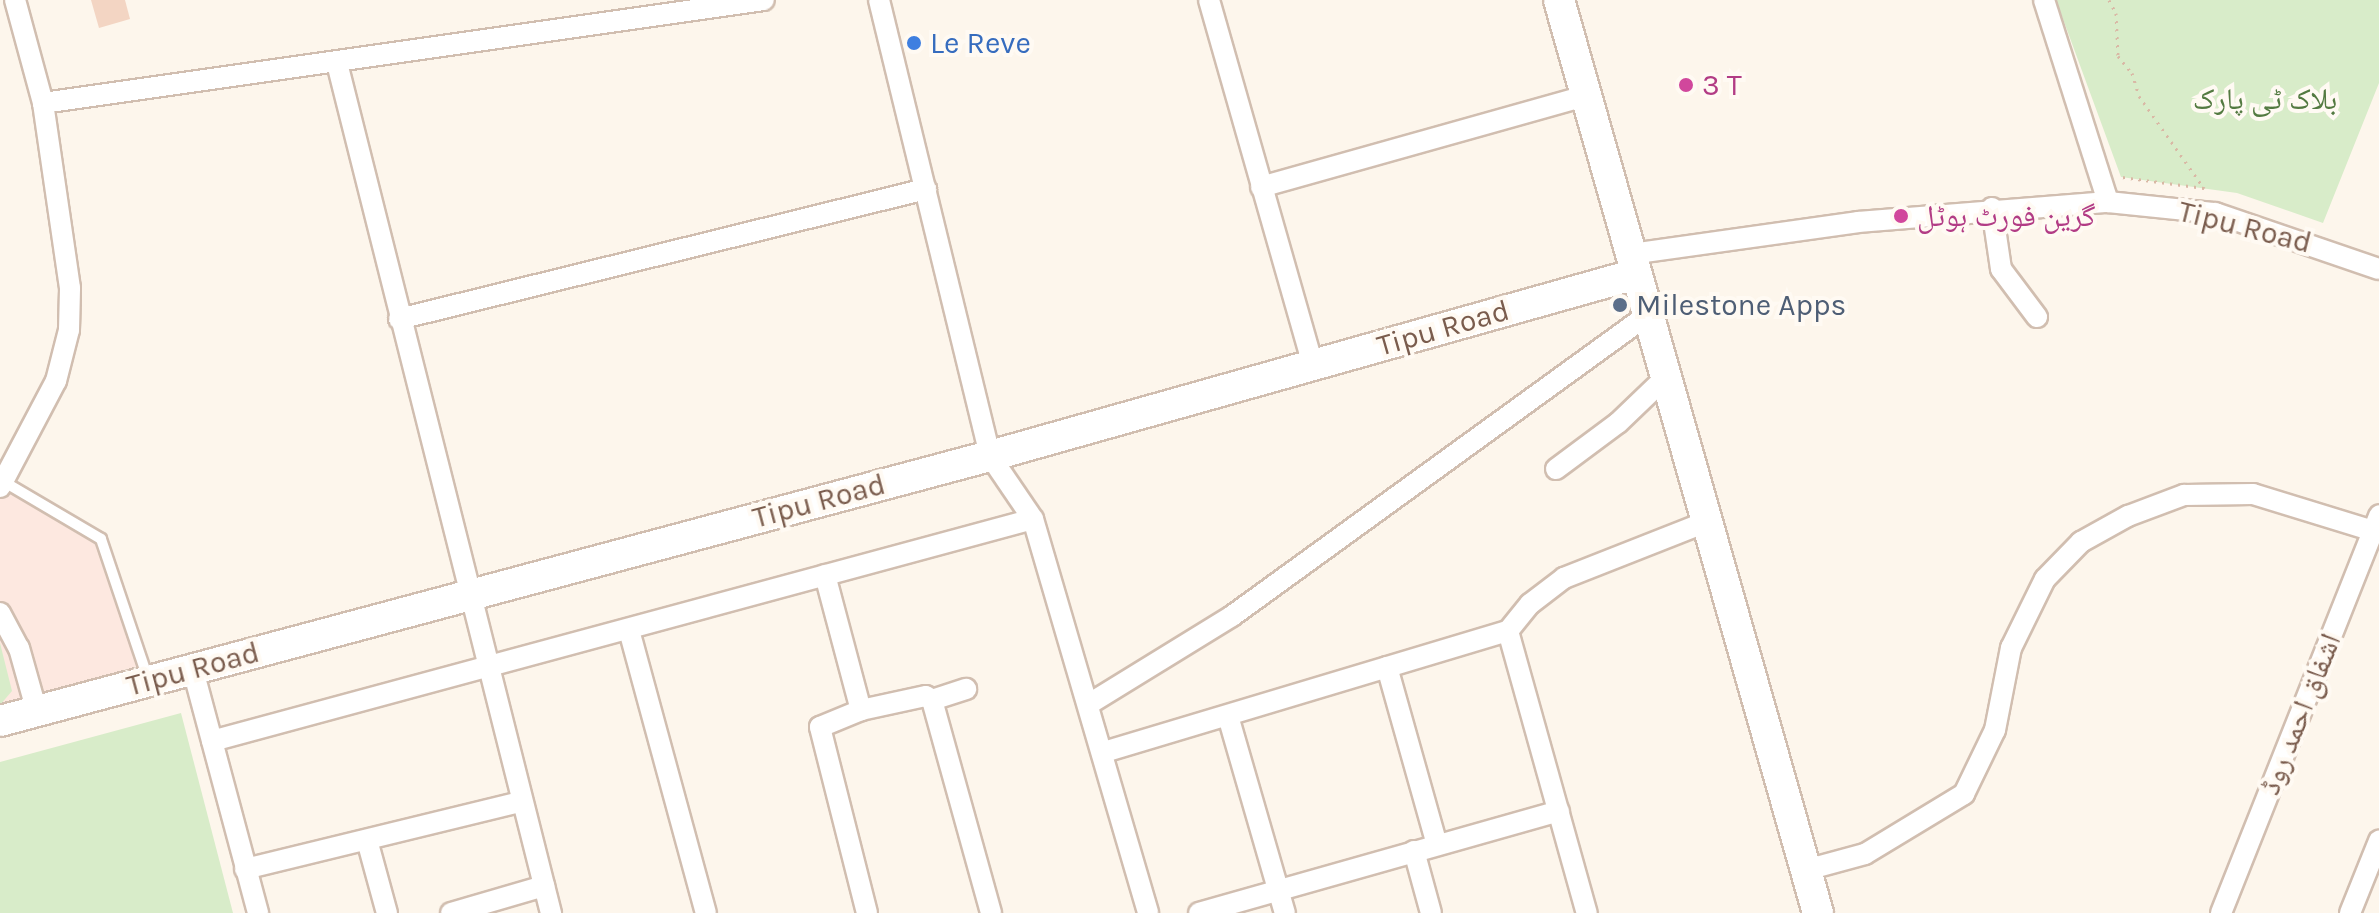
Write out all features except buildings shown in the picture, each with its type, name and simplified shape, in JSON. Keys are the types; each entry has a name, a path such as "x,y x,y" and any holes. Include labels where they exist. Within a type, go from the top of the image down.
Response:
{"street":[{"path":"1,483 56,381 69,330 70,288 43,103 15,0"},
{"path":"43,103 764,0"},
{"path":"879,0 990,456 1033,519 1104,752 1148,913"},
{"path":"1209,0 1313,364"},
{"path":"1559,0 1588,95 1646,316 1709,521 1818,913"},
{"path":"2044,0 2108,202"},
{"path":"337,63 467,593 551,913"},
{"path":"1261,187 1588,95"},
{"path":"399,319 926,189"},
{"name":"Tipu Road","path":"0,721 467,593 990,456 1313,364 1634,264 1992,208 2108,202 2215,213 2379,269"},
{"path":"1992,208 2001,269 2037,317"},
{"path":"1089,704 1232,616 1534,402 1646,316"},
{"path":"1556,469 1618,423 1665,378"},
{"path":"1806,870 1865,854 1964,794 1995,730 2011,648 2045,579 2081,542 2128,516 2184,495 2253,494 2376,523"},
{"path":"212,741 1033,519"},
{"path":"1104,752 1508,631 1530,604 1564,578 1709,521"},
{"name":"اشفاق احمد روڈ","path":"2221,913 2376,523"},
{"path":"825,575 861,710"},
{"path":"0,613 19,648 37,712"},
{"path":"629,630 706,913"},
{"path":"1508,631 1587,913"},
{"path":"1387,667 1437,845"},
{"path":"193,670 258,913"},
{"path":"867,913 820,727 861,710 917,696 932,700 966,689"},
{"path":"932,700 991,913"},
{"path":"1228,716 1285,913"},
{"path":"245,869 520,802"},
{"path":"1199,913 1559,811"},
{"path":"367,840 387,913"},
{"path":"2350,913 2379,841"},
{"path":"1414,851 1431,913"},
{"path":"451,913 544,886"}],"lane":[{"path":"1,483 101,539 148,681"}],"path":[{"path":"2109,0 2116,13 2118,56 2132,73 2139,96 2204,188 2121,177 2116,163"}],"shaded area":[{"path":"0,477 101,539 145,691 0,730"}],"green space":[{"name":"بلاک ٹی پارک","path":"2056,0 2379,0 2379,83 2323,223 2237,193 2121,177"},
{"path":"0,643 12,691 0,705"},
{"path":"181,713 233,913 0,913 0,762"}],"place":[{"name":"Le Reve","path":"914,43"},
{"name":"3 T","path":"1686,85"},
{"name":"گرین فورٹ ہوٹل","path":"1901,216"},
{"name":"Milestone Apps","path":"1620,305"}]}
